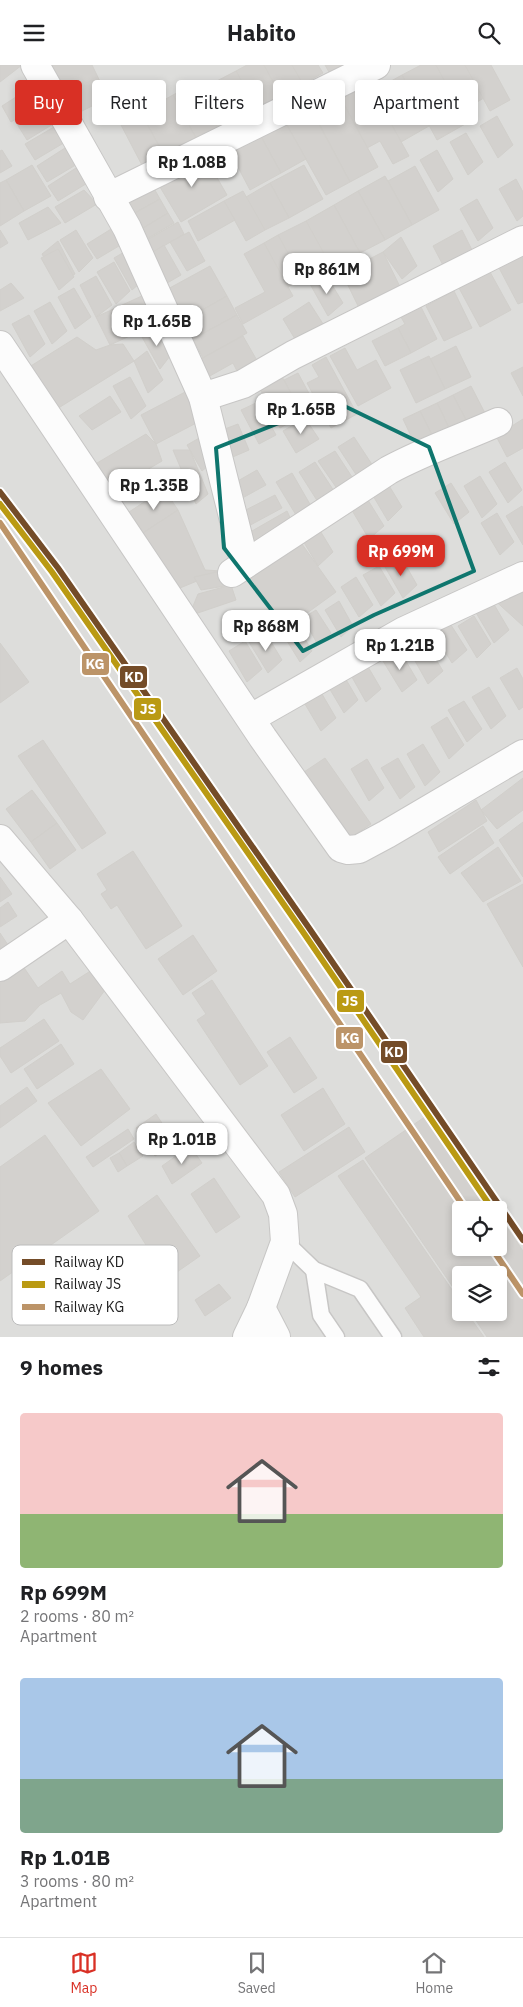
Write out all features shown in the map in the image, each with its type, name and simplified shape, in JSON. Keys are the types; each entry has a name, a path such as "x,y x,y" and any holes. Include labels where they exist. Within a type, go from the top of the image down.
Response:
{"street":[{"path":"35,65 127,228 203,397 238,569 410,458 498,422"},
{"path":"108,197 376,65"},
{"path":"203,397 252,379 293,355 523,241"},
{"path":"0,345 322,823 344,849 359,849 523,755"},
{"path":"251,718 404,631 523,576"},
{"path":"2,846 69,920 276,1195 283,1214 285,1242 261,1308 247,1337"},
{"path":"0,967 69,920"},
{"path":"261,1308 276,1337"}],"lane":[{"path":"285,1242 314,1270 360,1289 393,1337"},
{"path":"314,1270 321,1315 336,1337"}],"highlighted area":[{"path":"334,401 429,447 474,571 374,615 303,651 224,548 216,448"}],"shaded area":[{"path":"0,65 523,65 523,1337 0,1337"}],"building":[{"path":"0,65 22,65 0,82"},
{"path":"49,65 92,65 99,80 92,80 92,106 82,111 82,80 56,80"},
{"path":"247,65 264,65 273,81 273,100 263,106 263,80 241,80 236,71"},
{"path":"264,65 292,65 301,80 273,80"},
{"path":"292,65 318,65 323,73 310,80 301,80"},
{"path":"325,65 358,65 333,79"},
{"path":"421,65 436,65 444,80 405,80 402,75"},
{"path":"436,65 465,65 474,80 444,80"},
{"path":"465,65 491,65 510,100 490,111 478,89 478,80 473,80"},
{"path":"236,71 241,80 219,80"},
{"path":"402,75 405,80 393,80"},
{"path":"478,88 484,98 478,101"},
{"path":"355,92 355,125 392,125 409,156 393,164 380,141 367,148 345,107 345,97"},
{"path":"173,95 176,101 176,125 189,125 197,140 165,157 148,125 166,125 166,99"},
{"path":"15,98 15,120 11,122 2,106"},
{"path":"345,106 378,167 350,182 320,125 345,125"},
{"path":"497,116 513,145 498,158 480,126"},
{"path":"18,125 51,125 27,140"},
{"path":"121,125 148,125 165,157 144,169"},
{"path":"189,125 216,125 218,129 197,140"},
{"path":"216,125 226,125 218,129"},
{"path":"274,125 287,125 306,159 281,173 259,133"},
{"path":"287,125 319,125 350,182 326,195"},
{"path":"392,125 428,125 429,126 401,142"},
{"path":"429,125 463,125 437,140"},
{"path":"54,127 67,141 35,160 25,144"},
{"path":"259,133 281,173 250,190 229,150"},
{"path":"466,133 483,162 468,175 450,142"},
{"path":"65,148 79,163 47,182 37,166"},
{"path":"2,150 12,166 0,173 0,151"},
{"path":"437,150 453,179 438,192 420,160"},
{"path":"204,155 227,195 181,222 157,182"},
{"path":"32,165 51,196 24,211 6,180"},
{"path":"304,165 323,199 289,218 270,183"},
{"path":"415,166 439,210 412,225 388,181"},
{"path":"76,168 89,182 58,201 48,186"},
{"path":"385,176 412,225 385,240 358,191"},
{"path":"516,179 523,192 523,216 517,221 499,189"},
{"path":"6,180 24,211 0,226 0,183"},
{"path":"270,183 289,218 265,230 246,197"},
{"path":"152,185 160,199 126,218 118,204"},
{"path":"84,190 97,204 65,223 55,207"},
{"path":"243,191 265,230 246,241 224,201"},
{"path":"358,191 385,240 360,253 334,205"},
{"path":"160,199 168,213 135,233 126,218"},
{"path":"477,199 493,228 478,241 460,209"},
{"path":"224,201 235,220 198,241 188,221"},
{"path":"334,205 360,253 332,268 306,221"},
{"path":"48,207 61,223 28,240 19,223"},
{"path":"168,213 174,223 140,243 135,233"},
{"path":"306,221 332,268 305,284 278,235"},
{"path":"178,222 184,234 145,257 138,245"},
{"path":"116,226 129,240 97,259 87,244"},
{"path":"0,230 8,243 0,248"},
{"path":"76,230 93,258 79,272 60,240"},
{"path":"462,230 474,254 445,269 433,246"},
{"path":"189,232 205,261 187,271 170,242"},
{"path":"278,235 302,279 288,287 264,243"},
{"path":"401,237 417,266 402,279 383,252"},
{"path":"58,241 75,274 58,283 42,254"},
{"path":"264,243 293,296 243,324 235,308 265,292 244,254"},
{"path":"164,245 181,275 162,286 145,257"},
{"path":"131,248 147,277 132,290 114,258"},
{"path":"58,249 74,277 59,290 41,258"},
{"path":"383,252 403,293 362,314 342,273"},
{"path":"521,254 523,258 523,302 518,304 498,266"},
{"path":"114,262 130,291 116,304 97,272"},
{"path":"210,266 227,296 183,321 166,290"},
{"path":"490,272 511,310 480,327 459,288"},
{"path":"326,275 343,303 328,316 310,284"},
{"path":"96,276 112,305 96,317 80,285"},
{"path":"11,283 24,298 0,311 0,290"},
{"path":"74,288 91,317 75,329 58,297"},
{"path":"454,291 472,328 444,341 426,306"},
{"path":"144,295 158,323 110,345 96,317"},
{"path":"227,296 237,315 193,339 183,321"},
{"path":"418,301 437,339 411,353 398,328 405,324 398,312"},
{"path":"50,302 67,331 52,344 34,311"},
{"path":"309,302 325,327 298,344 283,319"},
{"path":"29,315 45,344 30,357 12,324"},
{"path":"237,315 247,333 203,358 193,339"},
{"path":"158,327 170,356 160,369 142,337"},
{"path":"398,328 411,353 385,366 372,341"},
{"path":"243,336 259,364 239,375 233,363 208,377 199,360"},
{"path":"77,337 96,350 110,345 123,344 134,361 52,412 26,369"},
{"path":"456,346 471,377 445,389 430,359"},
{"path":"345,348 357,370 376,360 391,388 358,406 330,356"},
{"path":"147,351 163,380 148,393 134,361"},
{"path":"429,356 445,389 416,403 400,370"},
{"path":"326,357 357,414 331,428 307,383 319,377 312,365"},
{"path":"523,367 523,396 511,373"},
{"path":"298,373 313,401 299,409 284,380"},
{"path":"281,375 303,415 280,428 259,387"},
{"path":"130,377 146,406 131,419 113,386"},
{"path":"471,386 487,417 469,426 453,395"},
{"path":"189,390 204,419 156,444 141,415"},
{"path":"453,395 469,426 452,434 437,403"},
{"path":"110,396 121,412 92,430 79,416"},
{"path":"258,402 276,435 259,444 241,410"},
{"path":"437,403 452,434 436,443 420,411"},
{"path":"420,411 436,443 418,451 403,419"},
{"path":"305,418 319,439 296,453 283,431"},
{"path":"523,419 523,448 507,457 496,436"},
{"path":"238,424 249,450 228,459 217,432"},
{"path":"146,434 156,444 162,461 108,493 92,466"},
{"path":"201,437 214,461 202,471 187,445"},
{"path":"354,437 373,466 357,476 338,447"},
{"path":"173,450 190,450 208,494 196,504"},
{"path":"335,451 354,480 338,490 318,461"},
{"path":"315,462 334,491 318,502 299,472"},
{"path":"505,462 522,490 508,503 489,472"},
{"path":"257,470 266,485 237,501 229,486"},
{"path":"292,473 311,506 296,515 276,482"},
{"path":"480,476 497,504 482,518 464,486"},
{"path":"385,479 402,507 388,521 369,489"},
{"path":"451,483 469,512 454,524 435,493"},
{"path":"164,489 178,510 143,533 129,512"},
{"path":"275,495 282,508 243,529 236,515"},
{"path":"366,497 384,526 369,539 350,507"},
{"path":"522,506 523,508 523,545 506,516"},
{"path":"178,510 205,570 221,571 180,588 143,533"},
{"path":"287,511 294,526 253,549 245,535"},
{"path":"497,513 514,542 500,555 481,523"},
{"path":"316,524 333,552 318,566 299,534"},
{"path":"297,537 336,592 285,629 249,575"},
{"path":"401,557 417,585 403,598 385,567"},
{"path":"379,566 395,593 381,606 363,575"},
{"path":"221,571 217,579 231,585 201,590 194,577"},
{"path":"356,577 373,605 359,617 341,587"},
{"path":"523,579 523,626 490,596"},
{"path":"231,585 236,600 189,616 198,594"},
{"path":"339,601 353,626 341,637 325,610"},
{"path":"492,601 509,630 494,643 475,611"},
{"path":"316,610 331,633 318,645 303,618"},
{"path":"474,616 491,644 477,658 458,626"},
{"path":"449,622 467,650 452,663 433,632"},
{"path":"298,627 312,651 300,662 284,636"},
{"path":"265,632 282,660 268,673 249,642"},
{"path":"245,641 262,669 247,682 229,651"},
{"path":"0,643 29,682 0,703"},
{"path":"426,643 443,671 428,684 410,652"},
{"path":"400,651 417,680 402,692 383,661"},
{"path":"364,660 381,689 366,702 348,670"},
{"path":"517,668 523,679 523,707 519,710 500,678"},
{"path":"341,671 358,700 344,713 325,681"},
{"path":"489,687 506,716 491,729 472,697"},
{"path":"319,689 336,718 321,731 302,699"},
{"path":"464,701 482,729 467,742 448,710"},
{"path":"447,717 464,745 449,759 431,727"},
{"path":"43,740 106,833 82,849 18,756"},
{"path":"423,744 440,772 425,786 407,754"},
{"path":"325,758 371,824 350,838 304,772"},
{"path":"398,758 415,787 400,799 381,768"},
{"path":"367,759 384,788 369,801 351,769"},
{"path":"523,778 523,810 497,829 481,810"},
{"path":"32,790 57,823 31,842 6,809"},
{"path":"476,800 487,821 439,852 428,832"},
{"path":"523,822 523,877 499,840"},
{"path":"57,823 76,850 50,869 31,842"},
{"path":"483,826 494,843 450,874 438,857"},
{"path":"498,847 521,881 483,902 461,873"},
{"path":"133,851 182,926 146,949 117,905 111,909 101,894 107,890 97,874"},
{"path":"0,877 12,894 0,902"},
{"path":"523,884 523,967 487,904"},
{"path":"8,902 17,916 0,927 0,908"},
{"path":"0,933 10,948 0,955"},
{"path":"193,935 217,971 183,995 158,959"},
{"path":"18,959 38,988 62,971 70,984 92,970 105,990 83,1020 71,1012 61,993 40,1005 25,1021 0,1023 0,971"},
{"path":"212,980 268,1066 240,1085 197,1020 206,1014 192,993"},
{"path":"44,1019 59,1041 11,1073 0,1056 0,1048"},
{"path":"290,1037 317,1078 294,1093 267,1052"},
{"path":"61,1044 74,1064 37,1089 24,1069"},
{"path":"101,1069 130,1109 81,1146 48,1103"},
{"path":"27,1087 37,1101 0,1128 0,1106"},
{"path":"323,1088 345,1124 304,1151 281,1115"},
{"path":"156,1114 175,1143 155,1156 136,1128"},
{"path":"429,1114 489,1201 452,1201 452,1256 507,1256 507,1228 523,1251 523,1337 487,1337 476,1321 507,1321 507,1266 452,1266 452,1286 365,1158"},
{"path":"349,1127 365,1152 295,1197 279,1172"},
{"path":"128,1129 134,1139 93,1167 86,1157"},
{"path":"45,1135 99,1211 51,1245 12,1245 12,1273 0,1281 0,1167"},
{"path":"134,1142 143,1156 127,1166 119,1153"},
{"path":"190,1146 202,1163 172,1184 162,1166"},
{"path":"119,1153 127,1166 118,1172 110,1158"},
{"path":"363,1160 452,1290 452,1321 473,1321 484,1337 424,1337 405,1308 421,1297 338,1176"},
{"path":"214,1178 240,1217 216,1233 191,1194"},
{"path":"157,1195 200,1256 178,1271 178,1245 146,1245 128,1216"},
{"path":"219,1284 231,1298 205,1316 195,1300"}],"rail line":[{"name":"KD","path":"0,492 58,568 309,928 523,1240"},
{"name":"JS","path":"0,504 52,572 303,932 487,1201"},
{"name":"KG","path":"0,523 460,1201"},
{"name":"KG","path":"497,1256 523,1294"}]}
